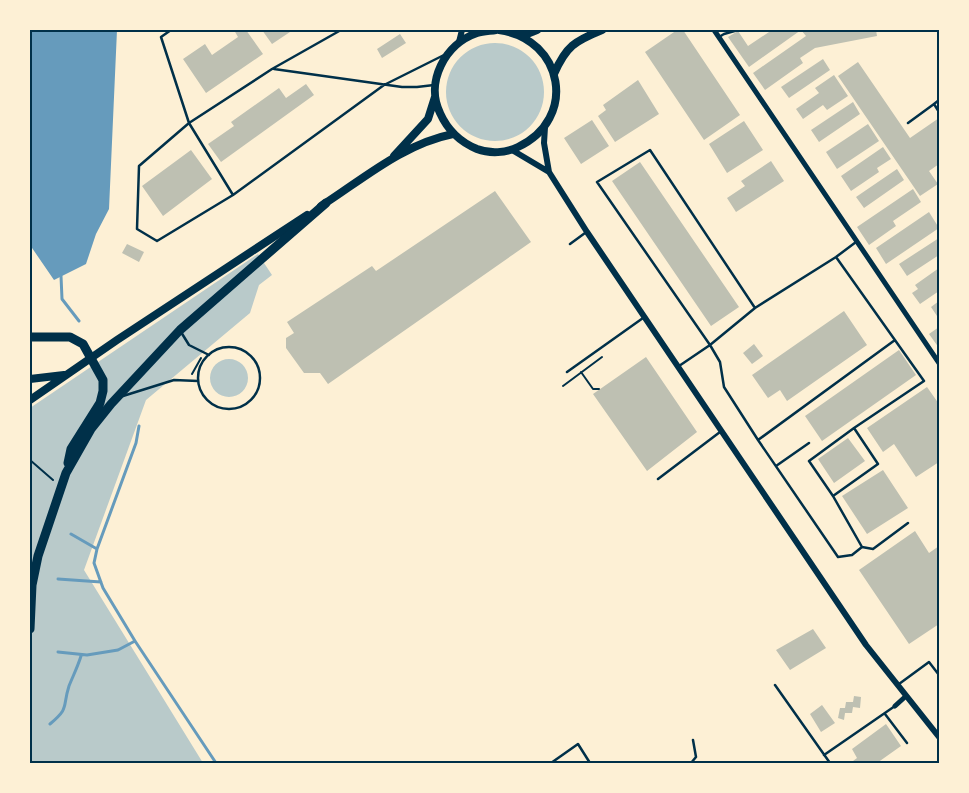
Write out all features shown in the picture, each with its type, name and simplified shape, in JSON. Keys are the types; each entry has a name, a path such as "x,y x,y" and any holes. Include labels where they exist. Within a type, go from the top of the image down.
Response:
{"highway":[{"path":"66,473 91,429 111,404 180,330 326,203"},
{"path":"30,336 70,337 83,344 102,380 103,391 100,403 71,449 66,473 38,556 33,578 30,629"}],"main road":[{"path":"498,30 522,36 536,45 547,58 554,74 556,92 553,111 545,127 530,141 512,150 497,152 481,150 466,144 453,134 444,123 438,109 435,85 440,68 448,54 459,42 477,33 498,30"},
{"path":"522,36 537,30"},
{"path":"554,74 561,56 568,48 582,38 602,30"},
{"path":"392,158 428,118 435,95"},
{"path":"30,400 74,368 392,158 439,137 453,134"},
{"path":"30,379 66,374"}],"street":[{"path":"459,42 462,30"},
{"path":"714,30 939,363"},
{"path":"545,127 544,143 549,172 587,232 866,645 939,737"},
{"path":"512,150 549,172"},
{"path":"895,706 906,696"}],"lane":[{"path":"170,30 161,36 189,122 233,195"},
{"path":"341,30 272,69 189,122 139,166 137,229 157,241 233,195 384,85 448,54"},
{"path":"718,38 738,30"},
{"path":"272,69 384,85 417,88 435,85"},
{"path":"908,123 939,100"},
{"path":"934,104 939,112"},
{"path":"755,308 650,150 597,182 710,345 720,362 724,387 838,557 852,555 862,547 873,549 908,523"},
{"path":"570,244 587,232"},
{"path":"678,367 710,345 755,308 836,257 857,241"},
{"path":"836,257 924,381 809,461 833,496 862,547"},
{"path":"567,372 644,317"},
{"path":"180,330 189,345 209,355"},
{"path":"758,440 895,340"},
{"path":"236,348 250,356 258,368 260,376 258,388 248,403 231,409 221,408 205,398 200,390 198,381 199,371 209,355 217,350 236,348"},
{"path":"119,397 174,380 198,381"},
{"path":"833,496 878,464 854,428"},
{"path":"658,479 722,431"},
{"path":"776,466 809,443"},
{"path":"897,686 929,662 939,675"},
{"path":"775,685 830,763"},
{"path":"824,755 895,706"},
{"path":"884,714 907,743"},
{"path":"691,763 696,757 693,740"},
{"path":"551,763 578,744 590,763"}],"path":[{"path":"187,373 192,374 204,353"},
{"path":"563,386 582,372 592,389 599,389"},
{"path":"30,460 61,488"}],"shaded area":[{"path":"485,43 505,43 514,46 530,57 541,73 544,82 544,102 541,111 530,127 514,138 505,141 485,141 468,133 454,119 446,102 446,82 454,65 468,51"},
{"path":"258,254 272,275 259,285 250,313 146,400 84,570 203,763 30,763 30,408"},
{"path":"229,359 242,365 248,378 242,391 229,397 216,391 210,378 216,365"}],"water":[{"path":"30,30 117,30 109,209 96,234 86,264 54,280 30,245"}],"building":[{"path":"234,30 246,30 263,54 206,93 183,59 205,44 212,55 238,37"},
{"path":"262,30 293,30 272,44"},
{"path":"677,30 683,30 740,115 704,140 645,52"},
{"path":"772,30 801,30 749,67 728,37 738,31 748,46"},
{"path":"801,30 876,30 877,36 815,48 800,58 803,63 765,90 753,73 806,36"},
{"path":"400,34 406,43 382,58 377,49"},
{"path":"823,59 830,70 789,98 781,87"},
{"path":"858,62 910,138 939,118 939,164 929,171 938,184 920,196 838,76"},
{"path":"834,75 848,96 827,110 823,105 803,119 796,109 819,93 815,88"},
{"path":"638,80 659,114 615,142 598,116 606,110 603,105"},
{"path":"306,84 314,95 221,162 208,144 234,126 231,122 279,88 286,98"},
{"path":"853,102 860,114 819,142 811,130"},
{"path":"592,120 609,146 581,164 564,138"},
{"path":"744,121 763,150 727,173 709,144"},
{"path":"868,124 879,141 837,169 826,152"},
{"path":"883,147 891,159 877,168 879,172 851,191 841,176"},
{"path":"191,150 212,179 163,216 142,186"},
{"path":"771,161 784,181 736,212 727,198 745,186 741,181"},
{"path":"640,162 739,307 711,326 612,181"},
{"path":"897,169 904,180 864,208 856,197"},
{"path":"913,189 921,202 893,221 896,226 869,245 857,227"},
{"path":"495,191 531,242 328,384 320,373 304,373 286,348 286,338 294,333 287,322 372,266 376,271"},
{"path":"929,212 939,228 886,264 876,248"},
{"path":"939,238 939,255 907,276 899,264"},
{"path":"127,244 144,252 139,262 122,253"},
{"path":"939,268 939,291 920,304 912,293 918,289 915,285"},
{"path":"939,301 939,319 931,307"},
{"path":"844,311 867,345 787,401 780,390 768,398 752,375"},
{"path":"939,327 939,348 929,334"},
{"path":"754,344 763,356 752,364 743,353"},
{"path":"899,350 916,375 822,441 805,416"},
{"path":"646,357 697,432 647,471 593,394"},
{"path":"927,387 939,404 939,462 916,477 894,444 883,452 867,428"},
{"path":"848,438 865,461 834,483 818,459"},
{"path":"883,470 908,508 867,534 842,496"},
{"path":"915,531 929,553 939,546 939,624 909,644 859,570"},
{"path":"813,629 826,648 790,670 776,650"},
{"path":"854,696 861,697 860,708 853,707 852,713 845,713 844,720 838,718 840,708 845,708 846,702 853,702"},
{"path":"822,705 835,723 821,732 810,714"},
{"path":"886,724 901,746 877,763 854,763 853,761 857,758 852,749"}],"waterway":[{"path":"61,276 62,299 79,321"},
{"path":"139,426 136,443 97,549 94,563 103,588 135,641 216,763"},
{"path":"71,534 97,549"},
{"path":"58,579 101,582"},
{"path":"58,652 87,655 118,650 135,641"},
{"path":"50,724 63,710 69,686 81,656"}]}
